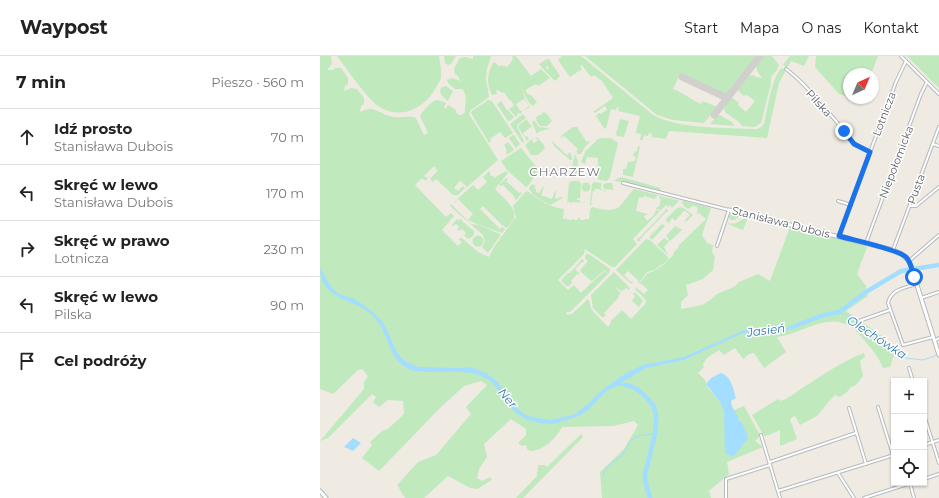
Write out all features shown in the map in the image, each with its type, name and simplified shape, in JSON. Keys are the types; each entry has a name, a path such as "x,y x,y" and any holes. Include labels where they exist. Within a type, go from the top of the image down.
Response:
{"street":[{"path":"902,56 939,94"},
{"name":"Lotnicza","path":"839,236 896,82 906,61"},
{"name":"Pilska","path":"786,69 810,92 852,143 870,152"},
{"name":"Niepołomicka","path":"866,243 921,94 927,82"},
{"name":"Pusta","path":"893,250 939,127"},
{"path":"933,144 939,146"},
{"name":"Stanisława Dubois","path":"622,183 839,236 893,250 902,254 911,266 938,354"},
{"path":"910,206 916,206 939,186"},
{"path":"838,201 850,204"},
{"path":"717,246 729,210"},
{"path":"908,260 939,235"},
{"path":"916,284 896,291 890,296 888,302 890,310 903,345 933,336"},
{"path":"921,298 939,292"},
{"path":"859,320 890,310"},
{"path":"934,341 939,338"},
{"path":"909,368 912,378"},
{"path":"878,407 892,450"},
{"path":"849,408 866,464"},
{"path":"927,425 939,463"},
{"path":"770,462 856,433"},
{"path":"761,434 780,498"},
{"path":"927,444 939,440"},
{"path":"778,491 891,456"},
{"path":"726,498 726,479 770,465"},
{"path":"838,473 854,498"},
{"path":"927,478 939,474"},
{"path":"864,498 901,486"},
{"path":"911,486 914,498"},
{"path":"320,491 326,498"}],"green space":[{"path":"320,56 331,56 332,64 327,70 341,68 348,78 348,84 345,86 344,91 351,88 357,89 364,98 364,104 361,106 360,112 370,109 393,117 416,118 424,135 428,133 420,116 427,106 433,102 439,100 446,103 444,107 446,109 448,105 456,110 459,115 462,115 465,112 466,98 464,92 462,89 455,89 448,83 447,80 452,78 460,81 458,76 455,74 454,68 460,58 466,57 473,59 473,56 491,56 486,78 489,97 471,110 469,114 498,160 467,187 460,181 454,188 458,191 463,186 465,188 458,195 453,195 436,179 433,182 430,179 438,170 436,169 430,174 436,168 434,166 424,176 427,178 430,176 425,181 422,178 415,185 446,217 451,213 454,216 442,230 458,246 462,242 458,239 462,238 478,252 489,257 494,247 516,217 513,206 526,191 545,203 564,209 563,219 565,219 565,217 566,219 572,220 573,218 574,220 577,220 578,218 580,218 580,220 589,219 590,210 592,207 609,210 618,207 634,189 658,195 655,199 644,196 643,198 639,197 636,211 648,214 644,216 647,221 654,215 656,210 660,211 633,239 637,244 615,267 612,267 585,249 584,254 558,280 568,290 574,285 581,293 592,282 594,283 593,281 605,271 608,274 570,312 567,312 566,315 572,314 588,299 591,309 608,327 611,323 610,322 622,310 631,319 646,303 645,299 635,289 638,286 637,288 644,294 648,290 642,284 639,284 648,273 656,270 665,263 674,254 673,253 679,247 678,246 706,219 699,213 696,214 698,211 697,207 693,206 688,209 683,205 682,202 684,201 711,208 702,235 707,243 713,245 712,252 715,257 713,270 703,279 686,285 688,295 681,302 681,309 702,305 717,294 758,274 770,281 790,227 863,245 867,247 857,274 866,286 868,296 846,311 882,336 877,340 896,353 890,367 883,368 875,353 854,329 843,323 833,321 777,337 786,352 764,368 754,353 749,354 743,359 735,348 724,355 719,350 707,358 703,364 704,367 698,373 705,380 708,388 720,402 735,455 745,442 740,419 735,415 734,410 744,406 760,435 755,441 763,447 727,462 729,474 709,491 711,498 602,498 600,472 624,449 638,425 634,421 613,426 562,427 545,446 540,449 530,451 527,449 526,445 522,446 519,444 519,442 526,435 526,429 511,419 484,444 487,457 479,469 477,478 482,481 490,477 492,480 477,489 470,488 448,476 424,498 405,498 397,485 418,462 436,455 471,414 466,407 487,385 481,381 464,386 441,407 379,471 362,458 372,445 370,442 382,431 388,429 404,414 403,401 388,400 379,407 373,402 376,397 372,394 328,438 320,441 364,389 364,382 368,376 362,369 358,370 333,394 320,389"},
{"path":"337,56 439,56 441,78 429,98 417,108 409,111 394,112 386,110 373,102"},
{"path":"444,56 456,56 451,64 448,65 445,63"},
{"path":"512,56 516,56 531,76 541,69 550,78 538,86 536,84 525,90 528,95 530,94 537,102 533,106 529,103 523,91"},
{"path":"562,56 581,56 652,114 661,119 673,123 702,127 760,128 764,124 775,78 782,68 785,72 779,83 767,138 669,131 666,139 652,137 652,134 649,133 648,136 644,135 643,140 640,140 641,134 636,133 635,136 640,116 618,111 619,108 617,107 616,110 611,109 606,129 604,128 596,116 607,110 605,106 595,113 593,112 613,98 602,81 594,75 591,77 582,65 580,66 582,69 570,77 558,60"},
{"path":"585,56 758,56 727,95 680,74 673,89 701,104 703,101 717,107 704,123 673,120 657,115"},
{"path":"763,56 772,56 779,65 771,77 771,84 761,123 755,127 742,126 725,112 724,107 731,97 739,103 738,105 746,112 755,101 747,95 744,96 737,90 748,76 753,75 762,78 757,71 756,65"},
{"path":"790,56 809,56 804,66 791,61 787,68 783,65"},
{"path":"816,56 878,56 873,68 843,68 843,95 839,94 815,67"},
{"path":"907,56 939,56 939,88"},
{"path":"513,59 525,99 530,107 524,110 529,106 524,99 516,104 520,111 522,110 521,114 518,113 516,117 509,109 514,106 504,92 502,93 498,90 496,91 497,94 492,95 488,77 493,62 497,65 507,67"},
{"path":"549,59 560,76 555,81 545,71 539,64"},
{"path":"446,86 453,91 448,101 441,95 440,90 442,87"},
{"path":"488,100 492,101 513,133 505,138 500,132 490,139 491,141 489,143 471,113"},
{"path":"501,101 514,117 510,121 508,121 497,104"},
{"path":"544,112 552,121 547,126 540,126 535,118 541,114 542,115"},
{"path":"523,114 526,118 518,124 517,127 524,143 510,124"},
{"path":"720,115 733,123 734,126 710,124 717,116"},
{"path":"527,119 532,126 523,133 525,137 527,136 529,139 527,141 518,127"},
{"path":"620,119 629,121 624,137 617,136 616,134"},
{"path":"534,120 539,127 549,129 540,131 537,134 532,122"},
{"path":"573,127 577,127 586,141 590,142 581,154 576,154 578,149 564,136 560,138"},
{"path":"513,135 520,144 516,148 509,138"},
{"path":"537,137 545,148 538,155 531,155 525,145 533,138 532,141 534,143 538,140 534,138"},
{"path":"611,138 618,143 610,177 607,181 599,180 597,178 598,158 587,157 585,164 581,162 586,150 598,139"},
{"path":"551,140 567,155 570,152 572,160 570,160 554,146"},
{"path":"508,142 514,150 507,155 504,145"},
{"path":"638,146 640,147 633,177 623,175 623,169 626,169 628,162 635,161 636,157 633,156 635,151 637,152"},
{"path":"521,148 539,170 526,187 507,170 501,161"},
{"path":"575,154 578,161 577,176 572,178 570,175"},
{"path":"489,171 491,176 494,178 506,171 508,173 495,189 508,202 513,210 514,217 511,223 507,228 503,226 483,206 480,209 500,229 502,227 505,229 502,233 468,220 473,214 458,199 454,203 454,202 473,185 478,190 487,182 483,177"},
{"path":"621,177 661,188 659,191 613,181"},
{"path":"506,178 508,179 506,181 519,193 522,193 516,200 514,198 515,197 503,185 499,185"},
{"path":"571,181 578,181 581,183 580,199 577,198 577,200 580,200 580,202 590,203 572,202 571,204 568,202 567,204 569,183"},
{"path":"586,182 591,187 586,192 581,187"},
{"path":"594,182 601,183 601,191 599,189 594,189 595,191 593,191 591,204 593,205 590,205 592,184"},
{"path":"606,183 612,183 613,189 615,190 604,189 606,192 604,191 603,185"},
{"path":"532,184 536,186 534,188 536,189 536,192 539,193 544,187 541,195 552,199 556,191 555,198 563,198 550,205 530,191 529,188"},
{"path":"659,196 679,201 672,208 670,205 668,206 670,209 666,205 661,210 656,209 659,207 661,199"},
{"path":"451,204 471,224 479,225 500,234 488,253 482,247 485,241 483,235 450,206"},
{"path":"681,207 681,209 682,207 693,215 686,222 685,220 690,215 683,211 675,221 672,218 669,223 667,222 666,219 677,208"},
{"path":"665,209 668,210 668,212 666,212 642,237 642,239 640,238 640,241 637,241 637,238 641,236 665,211"},
{"path":"732,212 742,215 734,220 731,220 728,217"},
{"path":"748,217 743,230 728,224 736,223"},
{"path":"457,219 462,220 474,231 474,235 469,239 464,236 466,233 462,229 459,231 457,229 459,227 456,224 453,226 452,225"},
{"path":"662,224 665,226 652,240 649,237"},
{"path":"675,226 682,230 670,241 666,236"},
{"path":"478,235 482,237 484,241 482,245 478,247 474,245 472,241 474,237"},
{"path":"664,238 669,241 664,247 668,255 657,245"},
{"path":"646,239 650,240 669,258 654,270 647,272 639,283 637,282 639,281 628,271 624,275 631,282 633,281 632,284 627,279 631,284 616,270"},
{"path":"586,254 589,254 610,269 608,274 605,270 592,281 580,271 588,261 585,258"},
{"path":"582,259 584,262 582,262 575,269 579,275 577,274 571,281 572,283 569,286 566,286 562,279 570,273"},
{"path":"614,272 630,288 629,290 626,288 622,291 615,287 621,293 604,313 606,315 603,318 593,308 591,295"},
{"path":"635,292 643,301 639,307 632,301 635,296 633,294"},
{"path":"864,353 865,357 860,361 863,376 856,385 851,387 840,397 835,395 817,416 800,425 795,416 790,419 797,439 780,446 780,430 764,436 752,415 778,399 781,401 787,398 840,364"},
{"path":"581,434 583,437 523,498 516,498 537,476 538,465 545,465 547,467"}],"water":[{"path":"320,268 328,283 335,291 359,302 370,309 379,318 388,332 398,353 410,364 420,367 470,367 486,373 498,382 513,405 524,414 550,420 575,414 602,390 625,374 643,365 684,357 744,330 784,328 799,324 785,331 743,333 684,360 646,368 621,383 630,386 618,386 612,388 603,394 583,413 556,423 546,424 524,418 515,412 494,384 479,375 464,372 415,371 403,365 392,352 378,322 365,309 339,297 332,292 321,279"},
{"path":"721,373 728,377 732,384 736,398 731,401 731,403 748,438 735,455 731,456 725,453 724,412 720,402 706,384 711,378"},
{"path":"353,438 361,443 353,451 344,447"}],"waterway":[{"name":"Jasień","path":"792,327 824,315 839,312 866,292 901,271 939,265"},
{"name":"Olechówka","path":"839,312 845,314 906,358 923,360 938,355"},
{"name":"Ner","path":"625,385 640,391 651,402 656,414 654,440 645,474 645,481 650,498"},
{"path":"603,477 605,469 623,454 633,439 638,436 654,433"}],"taxiway":[{"path":"714,115 760,56"},
{"path":"682,77 727,98"}],"district":[{"name":"CHARZEW","path":"565,171"}],"route":[{"path":"844,131 854,144 859,148 870,152 839,236 893,250 902,254 908,260 914,277"}]}
